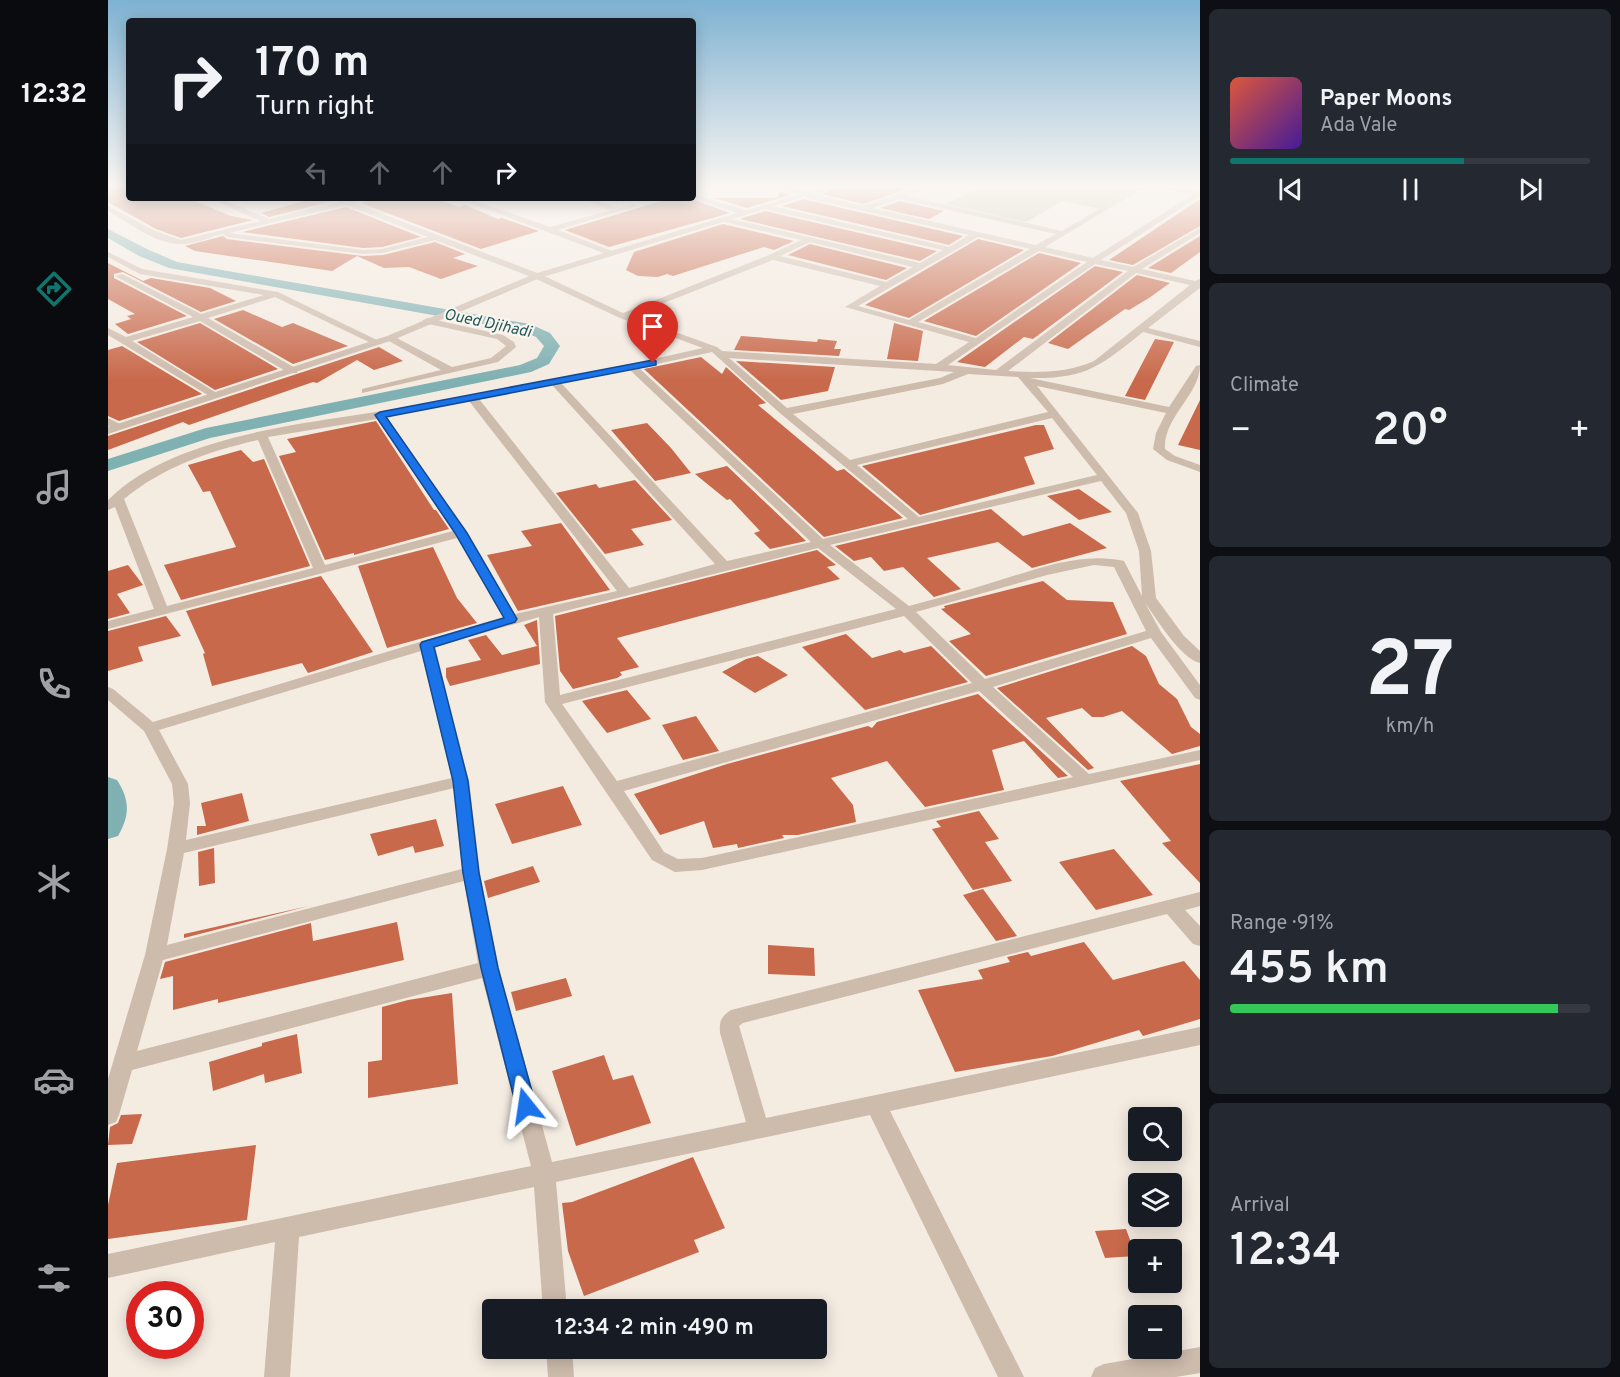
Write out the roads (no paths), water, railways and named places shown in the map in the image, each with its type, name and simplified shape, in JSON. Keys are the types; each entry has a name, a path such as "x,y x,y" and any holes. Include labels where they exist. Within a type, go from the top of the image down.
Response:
{"street":[{"path":"357,251 377,251"},
{"path":"473,251 537,276 623,315 717,351 785,412 916,520"},
{"path":"602,251 609,254"},
{"path":"108,421 113,429 293,371 390,338 537,276 618,251"},
{"path":"623,315 783,251"},
{"path":"857,251 920,266"},
{"path":"945,251 850,307 977,341"},
{"path":"910,323 1031,251"},
{"path":"1051,251 1199,284"},
{"path":"939,367 1109,251"},
{"path":"1000,372 1135,270 1165,251"},
{"path":"108,254 140,271 276,294 376,342"},
{"path":"771,257 886,285"},
{"path":"108,279 140,271"},
{"path":"119,276 202,318 293,371"},
{"path":"1024,378 1086,370 1199,284"},
{"path":"124,340 276,294"},
{"path":"366,391 494,360 511,347 511,344 500,337 432,319"},
{"path":"1141,330 1200,344"},
{"path":"108,331 214,395"},
{"path":"390,338 451,371"},
{"path":"162,610 112,502 141,480 183,459 238,441 262,436 717,351 1000,372 1171,411"},
{"path":"632,367 822,545 907,611 982,685 1085,779"},
{"path":"1200,368 1171,411 1158,442 1158,448 1163,454 1200,469"},
{"path":"785,412 943,381 968,370"},
{"path":"1024,378 1132,513 1145,550 1149,598 1179,639 1200,659"},
{"path":"554,381 724,566"},
{"path":"472,398 626,593"},
{"path":"847,464 1055,414"},
{"path":"380,415 461,533 511,619"},
{"path":"262,436 320,569"},
{"path":"150,728 511,619 546,613 724,566 822,545 916,520 1104,477"},
{"path":"108,625 461,533"},
{"path":"553,702 907,611 1024,578 1087,562 1105,560 1119,564 1154,633 1200,695"},
{"path":"546,613 553,702 658,856 675,866 684,866 1200,755"},
{"path":"613,788 982,685 1154,633"},
{"path":"427,645 460,781 471,873 489,968 544,1174 554,1299"},
{"path":"108,692 150,728 180,784 182,803 176,849 154,955 125,1063 108,1115"},
{"path":"176,849 460,781"},
{"path":"154,955 471,873"},
{"path":"759,1129 730,1033 729,1023 738,1016 777,1008 1200,899"},
{"path":"1171,906 1200,939"},
{"path":"125,1063 489,968"},
{"path":"108,1266 1200,1036"},
{"path":"876,1104 1011,1377"},
{"path":"277,1377 288,1229"},
{"path":"560,1359 561,1377"},
{"path":"1104,1377 1200,1360"}],"waterway":[{"name":"Oued Djihadi","path":"108,465 206,433 525,369 543,361 552,346 544,336 525,327 174,265 141,251"},
{"name":"Oued Djihadi","path":"108,786 115,802 108,829"}]}
